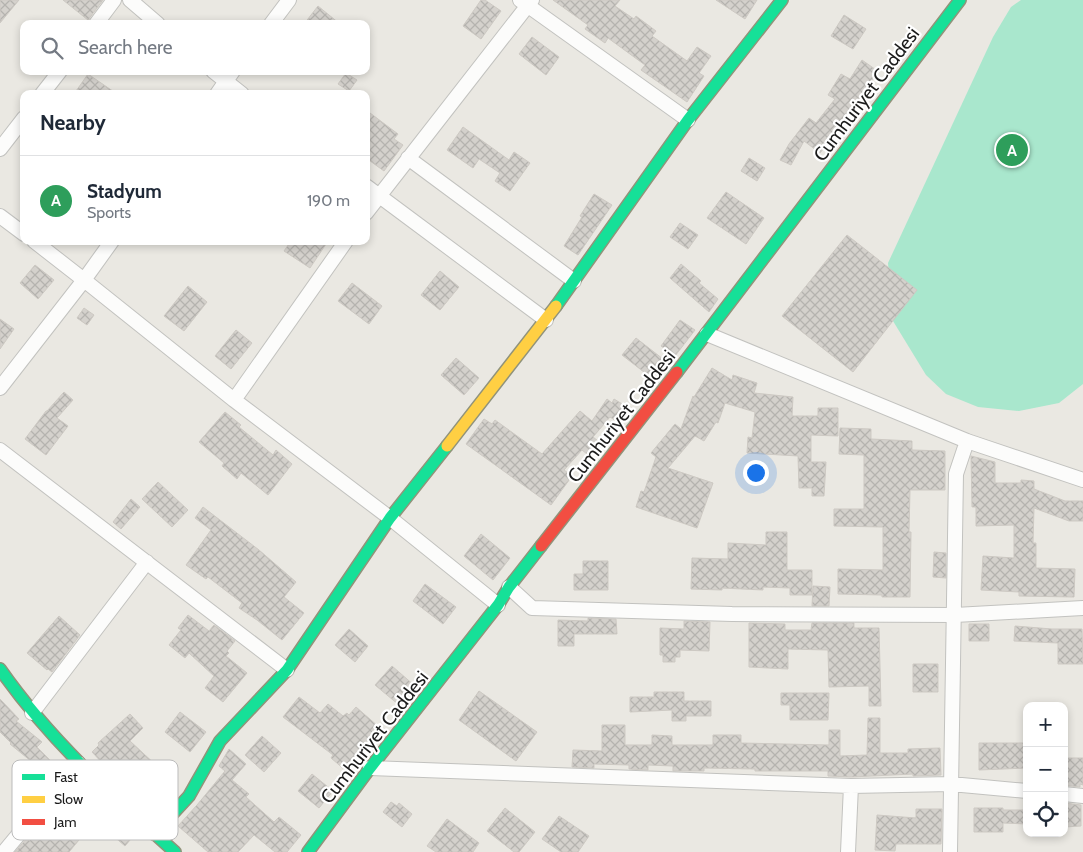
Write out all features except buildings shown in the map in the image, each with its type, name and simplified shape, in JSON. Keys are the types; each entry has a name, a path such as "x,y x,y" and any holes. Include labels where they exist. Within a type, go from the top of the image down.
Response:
{"main road":[{"path":"178,808 189,796 220,741 288,670 390,518 546,320 688,120 782,0"},
{"name":"Cumhuriyet Caddesi","path":"308,852 370,768 498,605 509,587 707,334 960,0"},
{"path":"0,669 12,688 74,760"},
{"path":"161,840 174,852"}],"street":[{"path":"99,20 114,0"},
{"path":"130,0 153,20"},
{"path":"274,20 290,0"},
{"path":"370,207 526,2 688,120"},
{"path":"45,90 57,75"},
{"path":"220,90 229,76 239,90"},
{"path":"0,149 20,123"},
{"path":"408,158 574,281"},
{"path":"370,189 546,320"},
{"path":"0,216 20,231"},
{"path":"39,245 234,400 390,518 498,605"},
{"path":"0,388 109,245"},
{"path":"234,400 343,245"},
{"path":"707,334 967,441 1083,480"},
{"path":"950,852 956,474 967,441"},
{"path":"0,450 288,670"},
{"path":"32,712 147,562"},
{"path":"509,587 532,608 732,614 955,615 1083,608"},
{"path":"370,768 851,786 951,784 1023,791"},
{"path":"848,852 851,786"},
{"path":"1068,794 1083,796"},
{"path":"4,852 14,840"}],"green space":[{"path":"1021,0 1083,0 1083,384 1059,403 1019,411 978,407 946,394 926,375 893,321 888,263 993,37 1011,7"}],"traffic: fast":[{"path":"556,306 688,120 782,0"},
{"path":"677,372 960,0"},
{"path":"178,808 189,796 220,741 287,670 390,518 447,446"},
{"path":"308,852 370,768 498,605 509,587 541,546"},
{"path":"0,669 39,719 77,760"},
{"path":"162,840 175,852"}],"traffic: slow":[{"path":"447,446 556,306"}],"traffic: jam":[{"path":"541,546 677,372"}],"place":[{"name":"Stadyum","path":"1012,150"}]}
